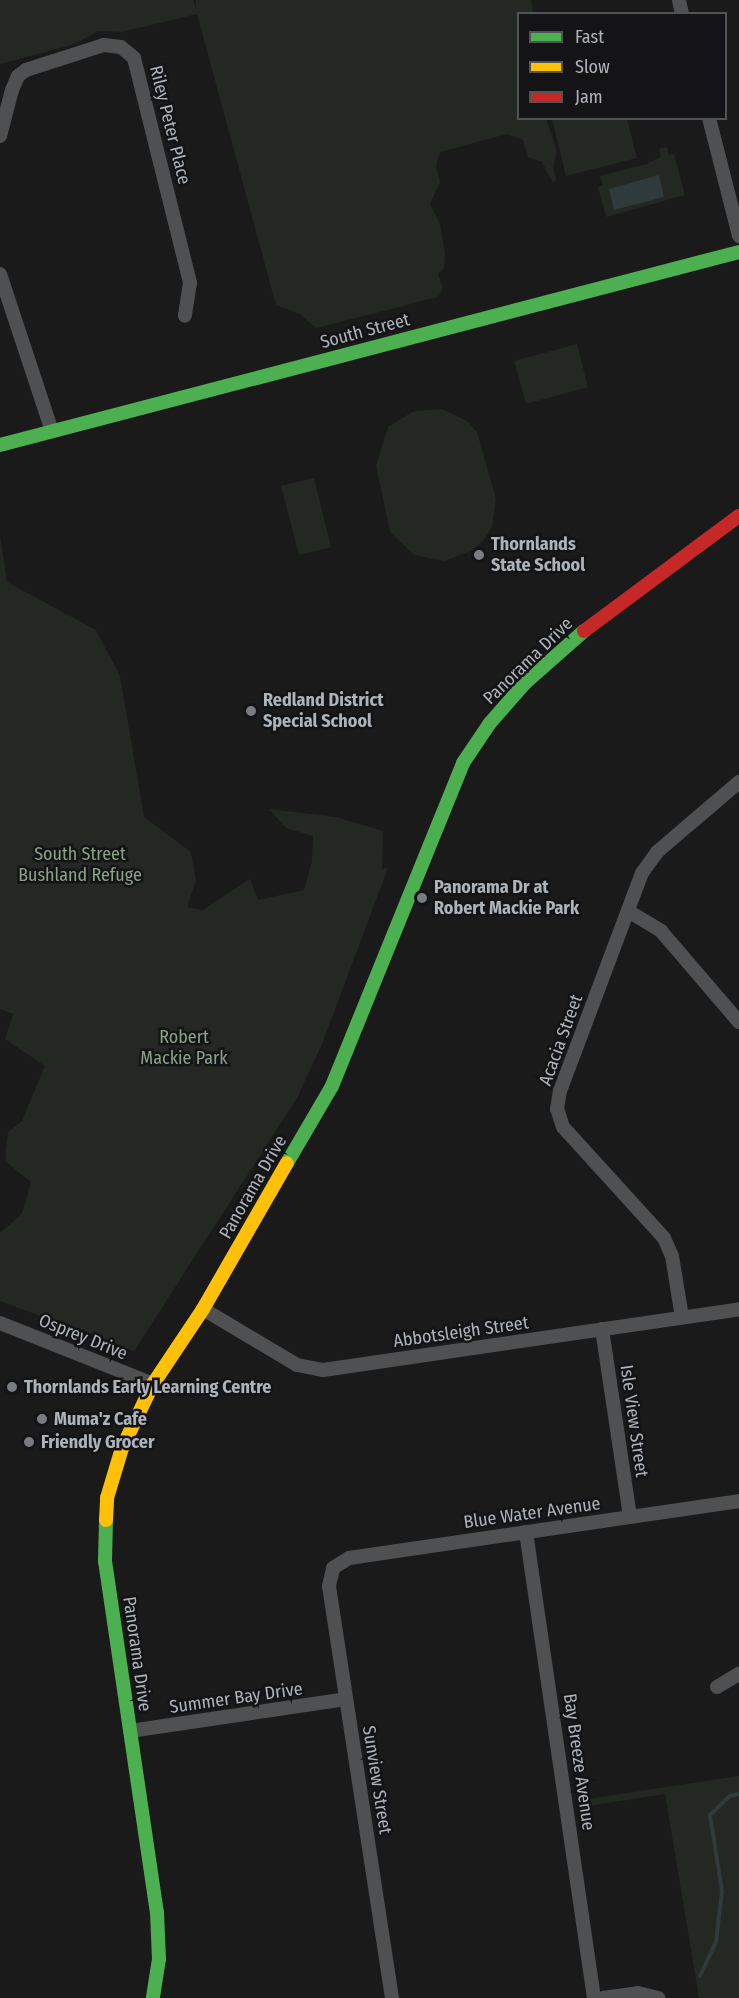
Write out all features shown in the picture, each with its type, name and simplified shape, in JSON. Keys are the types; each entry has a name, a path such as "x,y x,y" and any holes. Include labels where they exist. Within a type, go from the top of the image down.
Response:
{"street":[{"name":"Riley Peter Place","path":"0,136 12,90 18,76 26,70 104,45 121,47 134,58 190,283 185,316"},
{"path":"710,120 739,236"},
{"name":"South Street","path":"0,445 739,252"},
{"path":"0,274 52,431"},
{"name":"Panorama Drive","path":"153,1998 159,1959 158,1912 105,1561 105,1520 110,1484 122,1448 153,1384 202,1309 332,1086 463,763 490,723 525,684 597,620 739,516"},
{"name":"Acacia Street","path":"682,1317 672,1256 664,1239 563,1127 557,1109 560,1091 642,873 657,852 739,783"},
{"path":"628,911 661,931 739,1022"},
{"name":"Abbotsleigh Street","path":"202,1309 310,1369 739,1309"},
{"name":"Osprey Drive","path":"0,1323 153,1384"},
{"name":"Isle View Street","path":"602,1329 630,1517"},
{"name":"Blue Water Avenue","path":"333,1568 349,1558 739,1501"},
{"name":"Bay Breeze Avenue","path":"526,1532 594,1998"},
{"name":"Sunview Street","path":"333,1568 329,1586 392,1998"},
{"path":"717,1687 739,1674"},
{"name":"Summer Bay Drive","path":"130,1731 346,1700"},
{"path":"603,1998 638,1993 658,1998"}],"green space":[{"path":"0,0 193,0 196,9 196,0 531,0 533,12 517,12 517,120 546,120 557,151 553,166 556,179 553,183 542,162 528,157 523,140 507,134 440,152 436,165 440,182 430,204 440,224 445,253 444,268 438,274 443,288 438,297 316,328 300,314 276,305 197,14 122,32 98,31 75,44 0,64"},
{"path":"552,120 627,120 637,158 566,176"},
{"path":"667,147 669,155 674,154 685,195 606,217 598,187 603,185 600,176 646,164 661,157 659,149"},
{"path":"577,344 588,387 526,404 514,361"},
{"path":"442,409 467,421 477,432 496,499 492,527 484,540 473,550 445,561 414,555 390,532 376,466 388,427 414,411"},
{"path":"314,478 331,547 299,555 281,486"},
{"path":"0,536 7,582 96,630 120,676 144,817 191,852 196,881 187,907 202,910 250,879 258,900 304,890 312,861 313,836 286,828 269,809 336,817 383,831 382,869 388,868 322,1044 297,1098 134,1351 0,1301 0,1233 22,1214 31,1182 5,1161 8,1132 22,1121 45,1066 5,1039 13,1014 0,1009"},
{"path":"739,1776 739,1998 699,1998 665,1794 582,1807 581,1800"}],"shaded area":[{"path":"659,175 664,197 614,210 609,189"}],"waterway":[{"path":"700,1976 716,1942 722,1891 710,1815 730,1796 739,1794"}],"traffic: fast":[{"path":"0,445 739,252"},
{"path":"287,1163 332,1086 463,763 490,723 525,683 584,631"},
{"path":"106,1520 105,1561 157,1912 159,1959 153,1998"}],"traffic: slow":[{"path":"106,1520 107,1498 122,1448 153,1384 203,1309 287,1163"}],"traffic: jam":[{"path":"584,631 739,516"}],"place":[{"name":"Thornlands State School","path":"479,555"},
{"name":"Redland District Special School","path":"251,711"},
{"name":"Panorama Dr at Robert Mackie Park","path":"422,898"},
{"name":"Thornlands Early Learning Centre","path":"12,1387"},
{"name":"Muma'z Cafe","path":"42,1419"},
{"name":"Friendly Grocer","path":"29,1442"}],"park label":[{"name":"South Street Bushland Refuge","path":"80,865"},
{"name":"Robert Mackie Park","path":"184,1048"}]}
